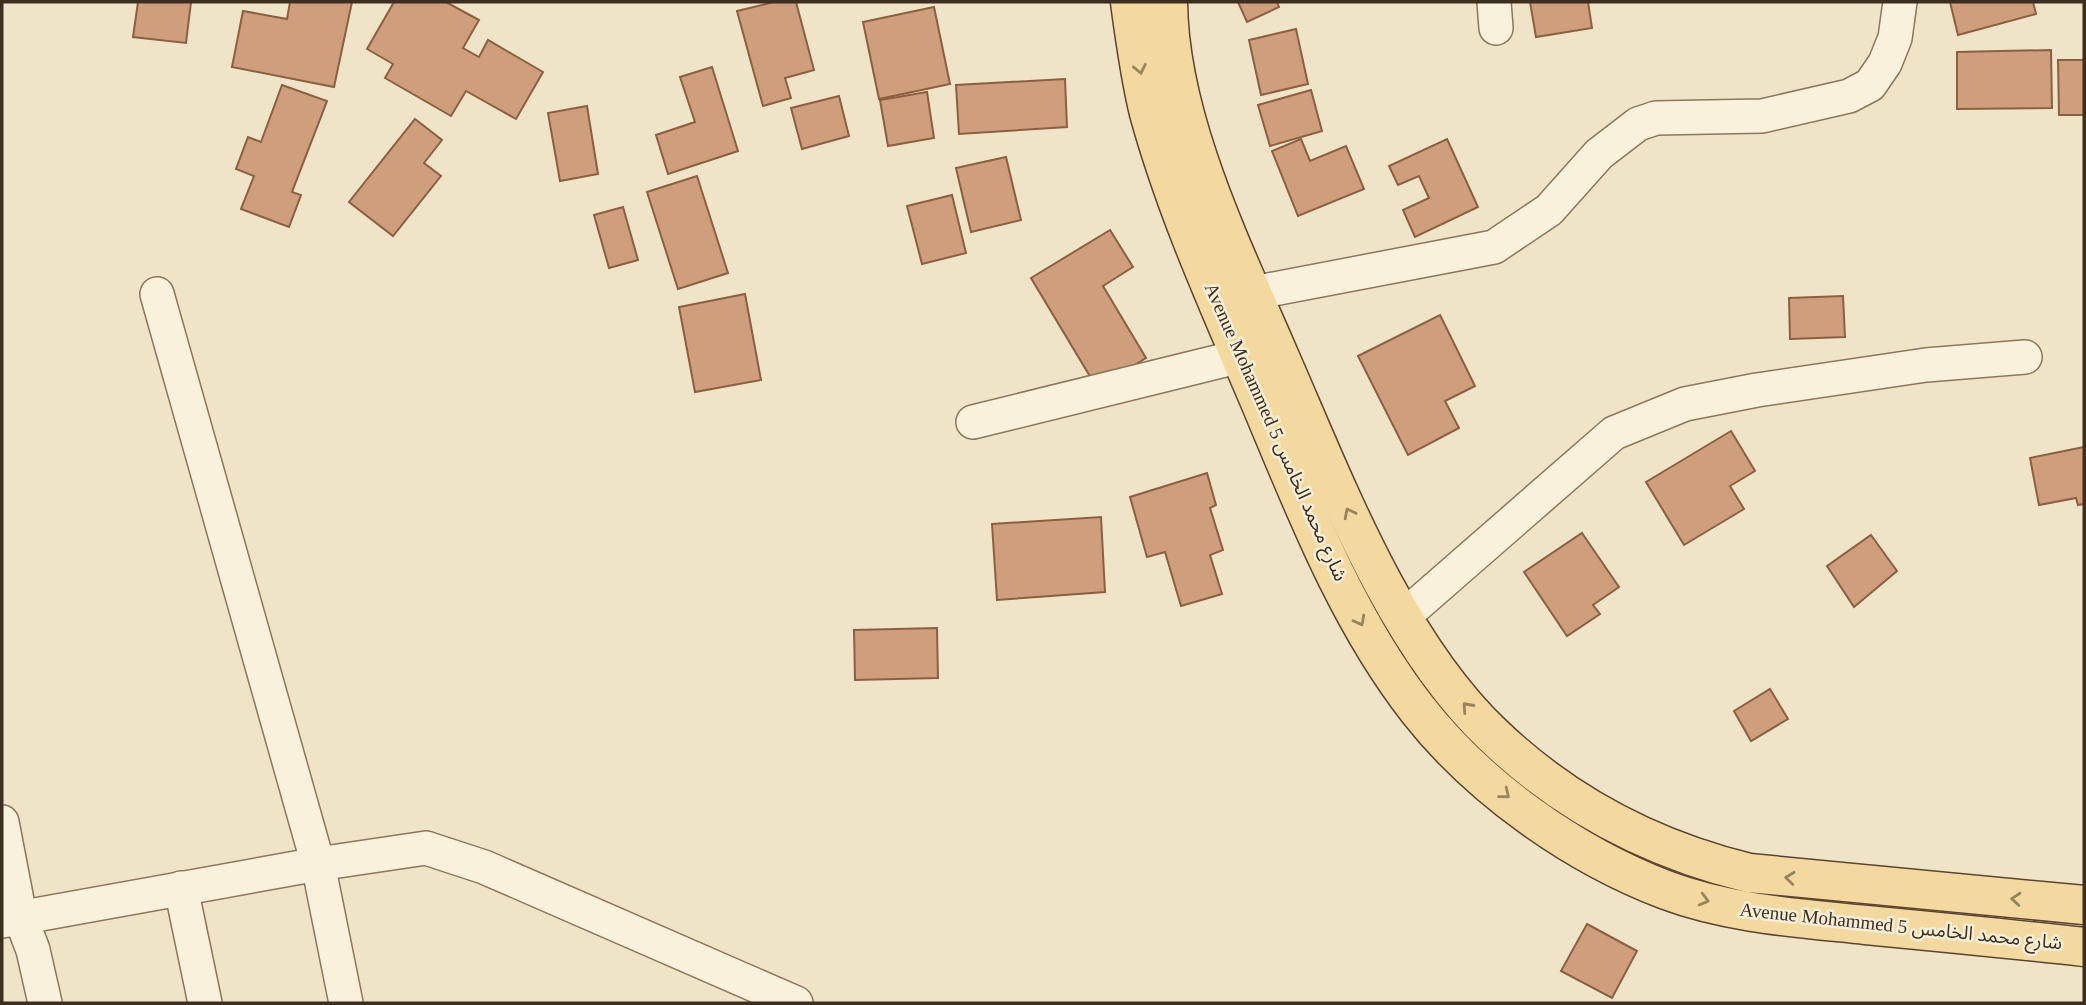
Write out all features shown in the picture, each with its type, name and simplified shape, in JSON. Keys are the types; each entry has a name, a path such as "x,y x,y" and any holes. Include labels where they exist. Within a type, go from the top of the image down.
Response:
{"main road":[{"name":"Avenue Mohammed 5 شارع محمد الخامس","path":"1130,2 1149,113 1185,223 1299,496 1360,621 1385,663 1418,710 1461,758 1520,806 1620,869 1668,891 1724,906 1786,917 2084,947"},
{"name":"Avenue Mohammed 5 شارع محمد الخامس","path":"1168,2 1176,71 1189,127 1253,293 1339,492 1402,617 1429,660 1492,734 1564,793 1595,814 1646,841 1695,860 1749,873 2084,905"}],"street":[{"path":"1253,293 1494,247 1549,210 1599,154 1638,124 1656,118 1762,116 1849,96 1870,85 1885,63 1895,38 1899,2"},
{"path":"156,293 318,864 346,1003"},
{"path":"973,422 1241,356"},
{"path":"1402,617 1614,433 1685,404 1757,390 1926,365 2025,357"},
{"path":"2,822 11,918 33,950 45,1003"},
{"path":"11,918 318,864 426,848 484,867 796,1003"},
{"path":"181,888 205,1003"}],"building":[{"path":"138,2 191,2 186,43 133,37"},
{"path":"290,2 352,2 334,87 232,67 243,11 287,19"},
{"path":"394,2 446,2 479,20 463,48 479,57 488,40 543,72 516,119 466,91 451,116 385,78 393,64 367,49"},
{"path":"774,2 796,2 814,70 785,78 791,98 763,106 737,11"},
{"path":"1238,2 1277,2 1279,7 1247,22"},
{"path":"1530,2 1588,2 1592,28 1536,37"},
{"path":"1950,2 2033,2 2036,14 1958,35"},
{"path":"934,7 950,84 879,99 863,22"},
{"path":"1296,29 1308,84 1261,95 1249,40"},
{"path":"2051,50 2052,108 1957,109 1957,52"},
{"path":"2058,60 2084,60 2084,115 2059,115"},
{"path":"712,67 738,151 668,174 656,135 695,122 680,77"},
{"path":"1065,79 1067,127 959,134 956,85"},
{"path":"282,85 327,101 292,192 301,195 289,227 241,209 254,176 236,169 248,137 261,142"},
{"path":"1311,90 1322,131 1270,146 1258,105"},
{"path":"927,92 934,138 888,146 880,100"},
{"path":"839,96 849,136 802,149 791,108"},
{"path":"587,106 598,174 560,181 548,113"},
{"path":"415,119 442,140 424,163 441,176 393,236 349,202"},
{"path":"1301,139 1310,161 1346,146 1364,189 1298,216 1272,151"},
{"path":"1447,139 1478,207 1415,237 1403,210 1429,198 1419,176 1398,185 1389,166"},
{"path":"1006,157 1021,220 971,232 956,168"},
{"path":"697,176 728,273 678,289 647,192"},
{"path":"952,195 966,253 922,264 907,206"},
{"path":"623,207 638,260 609,268 594,215"},
{"path":"1110,230 1133,267 1103,286 1146,358 1097,388 1031,278"},
{"path":"745,294 761,380 695,392 679,307"},
{"path":"1843,296 1845,337 1790,339 1789,298"},
{"path":"1440,315 1475,386 1445,401 1459,428 1408,455 1358,356"},
{"path":"1731,431 1755,471 1730,486 1744,509 1684,545 1646,482"},
{"path":"2084,447 2084,504 2078,505 2076,498 2039,505 2030,458"},
{"path":"1207,473 1216,505 1210,508 1223,550 1210,555 1222,594 1181,606 1165,552 1147,557 1130,497"},
{"path":"1101,517 1105,592 997,600 992,524"},
{"path":"1582,533 1619,587 1593,605 1600,614 1567,636 1524,572"},
{"path":"1871,535 1897,571 1854,607 1827,566"},
{"path":"937,628 938,678 855,680 854,630"},
{"path":"1770,689 1788,719 1751,741 1734,711"},
{"path":"1587,924 1637,951 1612,998 1561,971"}]}
